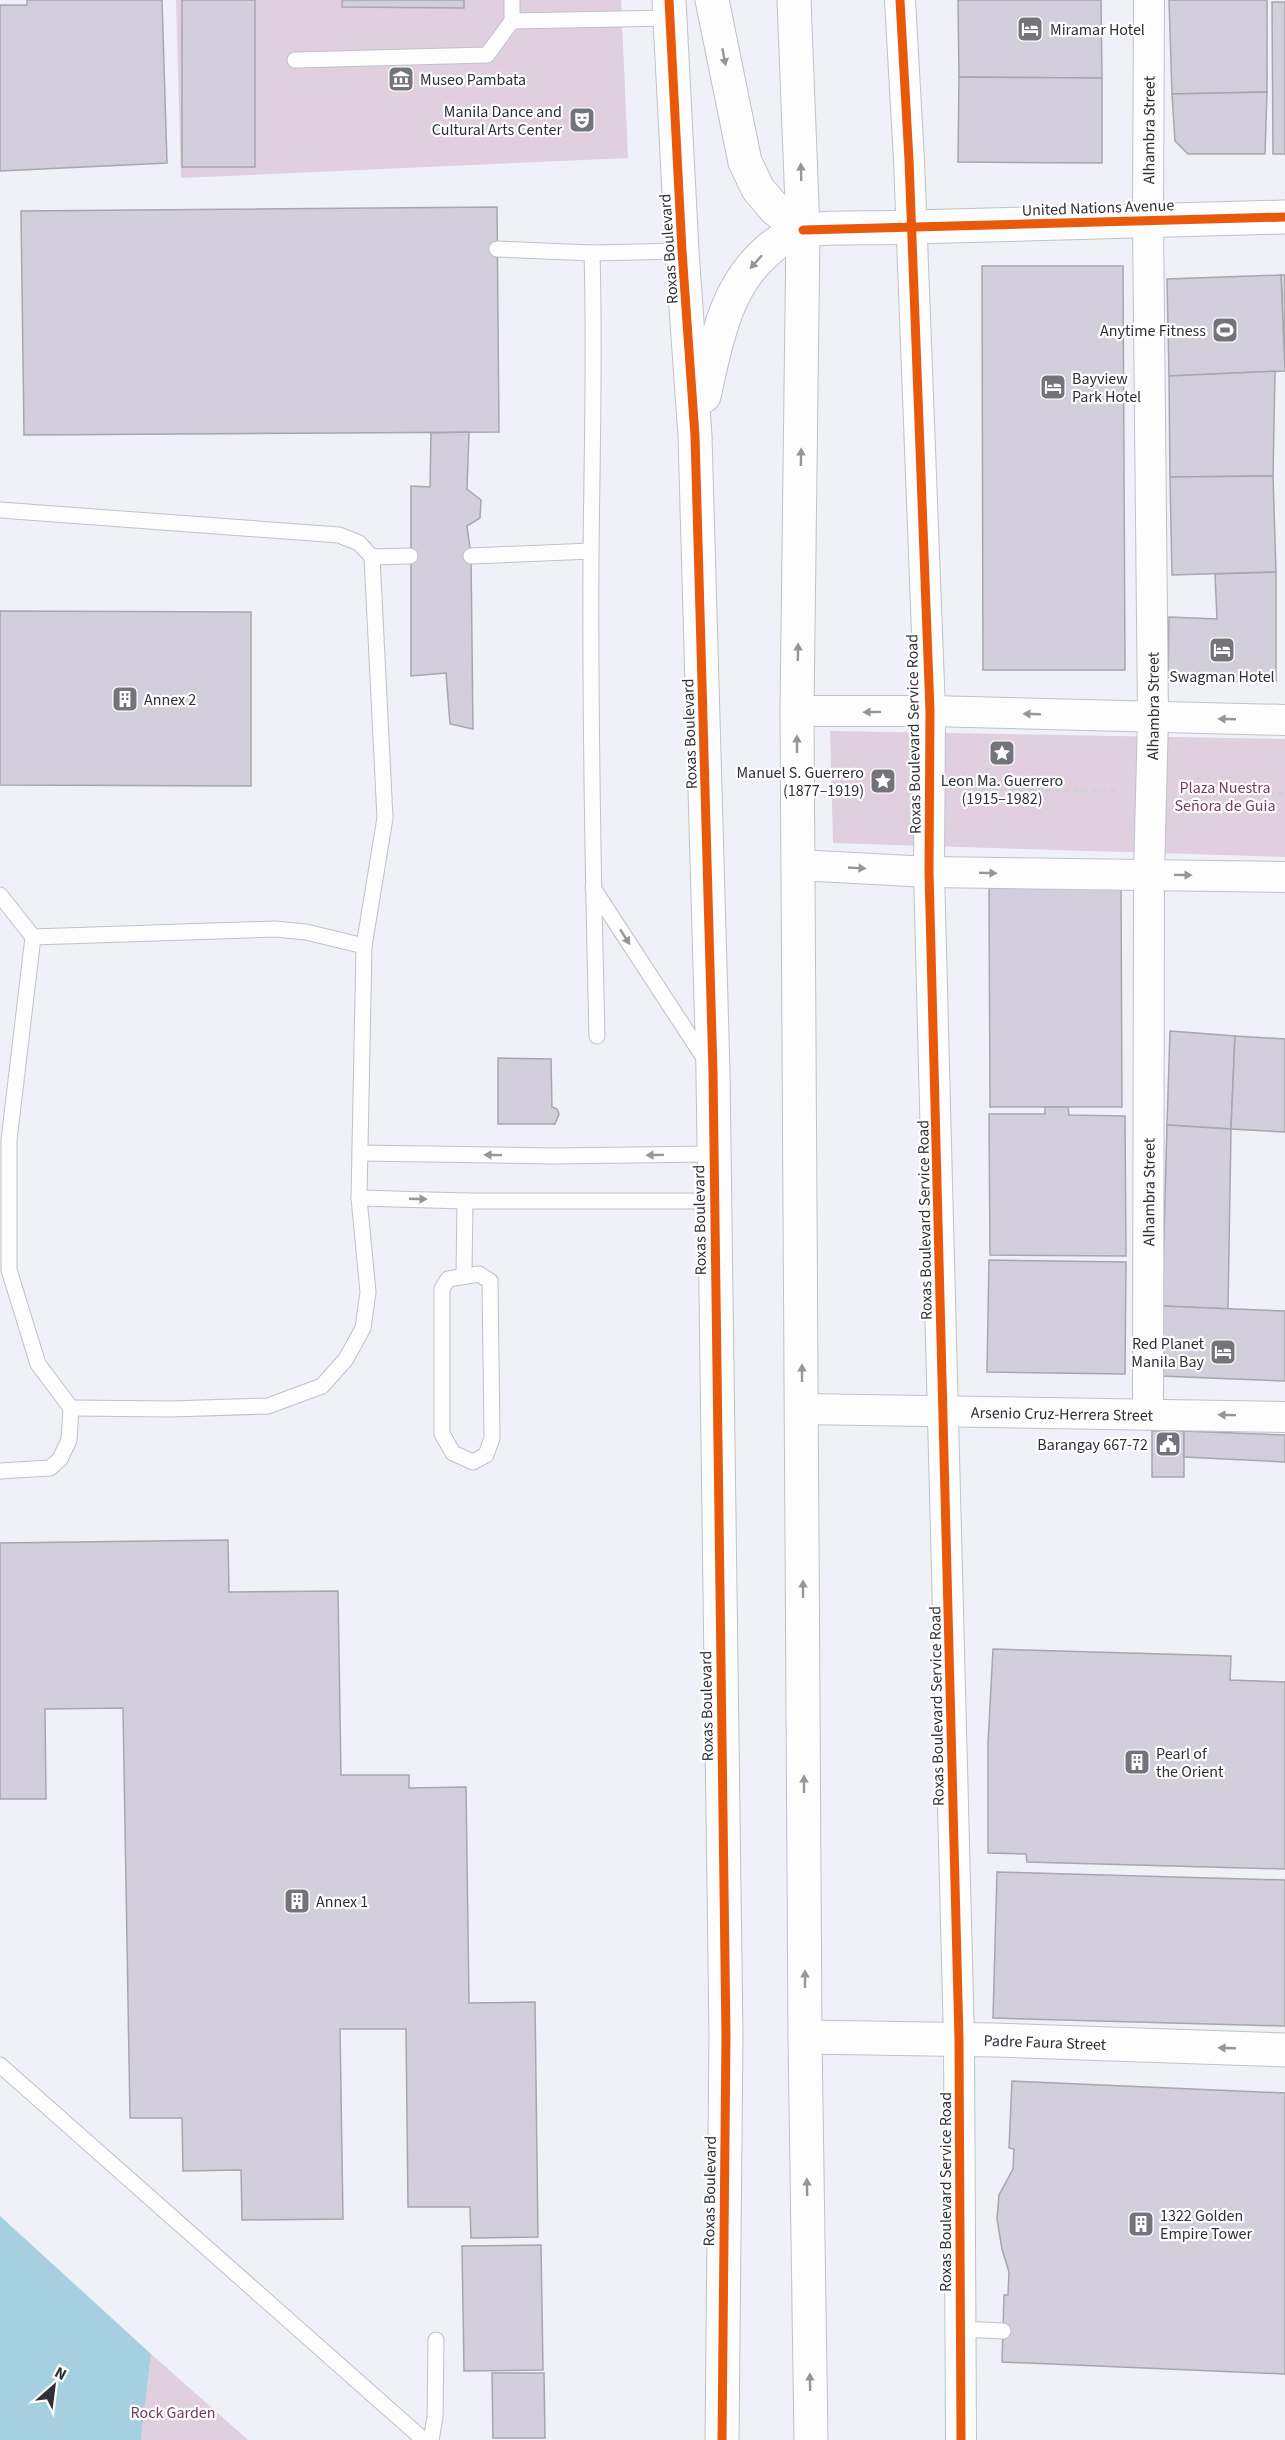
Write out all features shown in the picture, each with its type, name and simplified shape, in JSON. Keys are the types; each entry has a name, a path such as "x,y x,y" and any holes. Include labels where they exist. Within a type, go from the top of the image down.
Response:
{"main road":[{"path":"712,0 745,162 758,189 775,209 804,230"},
{"path":"794,0 804,230 797,787 805,2037 811,2440"},
{"name":"Roxas Boulevard","path":"670,9 682,251 695,436 713,1072 726,2036 722,2440"},
{"name":"United Nations Avenue","path":"804,230 1285,217"},
{"path":"695,436 719,328 734,292 754,263 778,240 804,230"},
{"name":"Padre Faura Street","path":"805,2037 959,2039 1285,2050"}],"street":[{"name":"Roxas Boulevard Service Road","path":"900,0 930,711 930,872 959,2039 961,2440"},
{"name":"Alhambra Street","path":"1148,1413 1149,875 1153,717 1148,221 1149,0"},
{"path":"797,711 930,711 1285,720"},
{"path":"798,865 930,872 1285,877"},
{"name":"Arsenio Cruz-Herrera Street","path":"802,1408 1285,1417"}],"lane":[{"path":"295,60 488,55 512,21 512,0"},
{"path":"512,21 670,9"},
{"path":"497,249 592,253 682,251"},
{"path":"592,253 594,330 591,552 593,888 597,1036"},
{"path":"0,510 339,535 359,543 372,557 385,818 364,946 359,1198 368,1292 363,1328 346,1359 322,1386 268,1406 171,1409 71,1408"},
{"path":"471,556 591,552"},
{"path":"372,557 410,556"},
{"path":"593,888 713,1072"},
{"path":"0,895 33,937 9,1140 9,1270 38,1364 71,1408 69,1440 60,1459 50,1468 0,1471"},
{"path":"33,937 275,929 306,932 364,946"},
{"path":"360,1153 552,1156 713,1154"},
{"path":"359,1198 465,1201 714,1201"},
{"path":"464,1276 465,1201"},
{"path":"478,1274 490,1281 492,1438 486,1455 473,1462 453,1453 442,1434 442,1289 448,1279 464,1276 478,1274"},
{"path":"0,2066 424,2440"},
{"path":"961,2329 1004,2331"},
{"path":"431,2440 435,2418 436,2340"}],"path":[{"path":"797,787 1285,794"}],"green space":[{"name":"Museo Pambata","path":"176,0 621,0 628,158 181,178"},
{"name":"Plaza Nuestra Señora de Guia","path":"830,731 1285,739 1285,857 833,843"},
{"name":"Rock Garden","path":"151,2354 248,2440 141,2440"}],"water":[{"path":"0,2216 151,2354 141,2440 0,2440"}],"building":[{"path":"27,0 162,0 167,163 0,171 0,5 27,5"},
{"path":"182,0 255,0 255,167 182,167"},
{"path":"342,0 464,0 464,8 342,7"},
{"name":"Miramar Hotel","path":"958,0 1101,0 1102,78 959,77"},
{"path":"1169,0 1267,0 1267,92 1172,94"},
{"path":"1272,2 1285,2 1285,154 1273,154"},
{"path":"959,77 1102,78 1102,163 958,162"},
{"path":"1267,92 1265,154 1188,154 1175,141 1172,94"},
{"path":"497,207 499,432 24,435 21,211"},
{"name":"Bayview Park Hotel","path":"982,266 1123,266 1125,670 983,670"},
{"path":"1281,275 1285,275 1285,370"},
{"path":"1281,275 1285,371 1169,376 1167,279"},
{"path":"1275,371 1273,476 1170,477 1169,376"},
{"path":"469,432 467,489 481,500 480,518 467,526 471,556 473,729 450,724 446,673 411,676 411,486 430,487 431,433"},
{"path":"1273,476 1276,572 1172,575 1170,477"},
{"name":"Swagman Hotel","path":"1276,572 1276,682 1168,681 1169,617 1217,619 1215,574"},
{"name":"Annex 2","path":"0,611 251,612 251,786 0,785"},
{"path":"989,888 1121,888 1122,1107 990,1107"},
{"path":"1170,1031 1235,1036 1231,1129 1167,1125"},
{"path":"1235,1036 1285,1039 1285,1132 1231,1129"},
{"path":"498,1058 551,1059 552,1107 557,1109 559,1114 555,1124 498,1124"},
{"path":"1045,1107 1068,1107 1069,1115 1125,1116 1126,1256 990,1255 989,1114 1045,1114"},
{"path":"1167,1125 1231,1129 1228,1309 1162,1306"},
{"path":"989,1260 1126,1262 1125,1374 987,1372"},
{"name":"Red Planet Manila Bay","path":"1162,1306 1285,1311 1285,1381 1160,1376"},
{"name":"Barangay 667-72","path":"1152,1431 1184,1431 1184,1477 1152,1477"},
{"path":"1184,1431 1285,1435 1285,1462 1184,1457"},
{"name":"Annex 1","path":"228,1540 229,1592 338,1591 341,1775 409,1775 409,1788 466,1787 469,2003 535,2002 538,2237 471,2238 470,2207 408,2207 406,2029 340,2029 343,2219 242,2220 241,2170 183,2171 182,2118 130,2118 123,1708 45,1709 46,1799 0,1799 0,1543"},
{"name":"Pearl of the Orient","path":"993,1649 1231,1656 1230,1680 1285,1682 1285,1869 1027,1862 1026,1854 988,1853 988,1744"},
{"path":"997,1872 1285,1880 1285,2026 993,2018"},
{"name":"1322 Golden Empire Tower","path":"1012,2081 1285,2093 1285,2374 1002,2362 1004,2295 1008,2295 1009,2272 997,2219 999,2195 1013,2169 1014,2149 1009,2148"},
{"path":"541,2245 543,2370 464,2371 462,2246"},
{"path":"492,2373 544,2373 545,2438 493,2438"}],"cycle path":[{"path":"669,0 682,251 695,436 713,1072 726,2036 722,2440"},
{"path":"900,0 909,160 930,711 929,872 959,2039 961,2440"},
{"path":"803,230 1285,217"}],"place":[{"name":"Miramar Hotel","path":"1030,29"},
{"name":"Museo Pambata","path":"401,79"},
{"name":"Manila Dance and Cultural Arts Center","path":"582,120"},
{"name":"Anytime Fitness","path":"1225,330"},
{"name":"Bayview Park Hotel","path":"1053,387"},
{"name":"Swagman Hotel","path":"1222,650"},
{"name":"Annex 2","path":"125,699"},
{"name":"Leon Ma. Guerrero (1915–1982)","path":"1002,753"},
{"name":"Manuel S. Guerrero (1877–1919)","path":"883,781"},
{"name":"Red Planet Manila Bay","path":"1223,1352"},
{"name":"Barangay 667-72","path":"1168,1444"},
{"name":"Pearl of the Orient","path":"1137,1762"},
{"name":"Annex 1","path":"297,1901"},
{"name":"1322 Golden Empire Tower","path":"1141,2224"}]}
